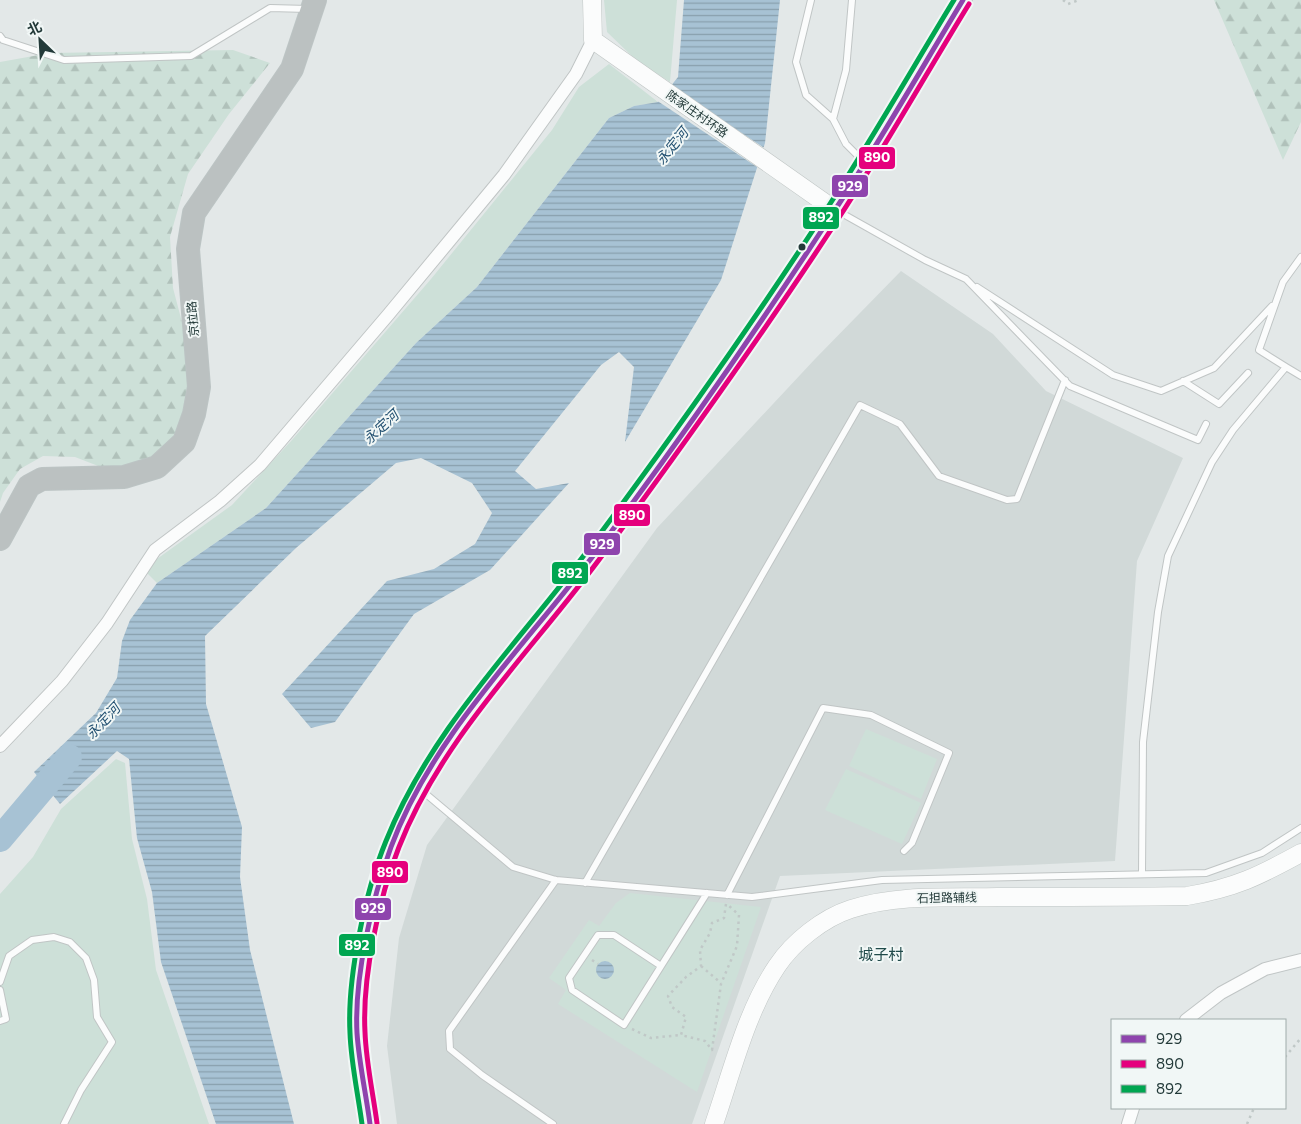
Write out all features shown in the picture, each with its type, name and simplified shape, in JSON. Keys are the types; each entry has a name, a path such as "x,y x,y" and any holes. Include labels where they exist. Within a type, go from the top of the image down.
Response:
{"highway":[{"name":"京拉路","path":"0,539 29,486 42,479 124,477 157,467 184,442 194,414 199,387 188,249 194,213 292,69 314,4"}],"main road":[{"path":"592,0 593,40"},
{"path":"370,1124 357,1032 361,969 375,902 388,856 411,801 472,708 596,552 741,350 835,210 963,0"},
{"name":"陈家庄村环路","path":"593,40 835,210"},
{"name":"石担路辅线","path":"714,1124 756,1004 777,965 803,938 828,920 849,910 880,901 926,898 1187,896 1222,890 1254,878 1301,853"}],"street":[{"path":"0,746 62,681 107,623 155,550 220,501 260,465 388,315 504,175 576,74 593,40"},
{"path":"1187,1019 1221,993 1265,968 1301,960"},
{"path":"1128,1124 1133,1109"}],"lane":[{"path":"811,0 796,62 806,95 833,119 846,144 864,162"},
{"path":"833,119 846,70 852,0"},
{"path":"0,36 3,40 64,60 191,56 270,8 314,4"},
{"path":"835,210 925,260 966,279 1113,375 1161,391 1214,368 1274,304"},
{"path":"1301,257 1283,282 1259,350 1301,376"},
{"path":"966,279 1070,386 1198,440 1206,424"},
{"path":"1142,874 1143,742 1158,612 1168,556 1212,462 1233,430 1286,367"},
{"path":"1183,381 1219,404 1248,373"},
{"path":"586,883 860,405 900,424 939,476 1007,500 1016,499 1065,380"},
{"path":"727,895 823,708 871,715 949,753 912,843 904,852"},
{"path":"419,788 513,866 556,880 752,897 882,880 1206,873 1262,853 1301,828"},
{"path":"553,1124 482,1075 450,1049 449,1031 556,880"},
{"path":"661,966 614,935 598,935 569,978 572,990 624,1025 707,894"},
{"path":"0,982 9,956 32,940 54,937 70,942 86,958 94,980 97,1017 112,1042 81,1090 64,1124"},
{"path":"0,990 6,1019 0,1022"}],"path":[{"path":"1063,0 1068,4 1079,0"},
{"path":"721,984 701,966 700,950 710,933 712,923 724,918 727,895"},
{"path":"624,1025 651,1038 681,1035 705,1041 712,1050 721,984 737,946 739,915 726,903"},
{"path":"681,1035 686,1018 672,1007 668,996 686,977 701,966"},
{"path":"1286,1056 1301,1038"},
{"path":"1247,1124 1254,1109"}],"shaded area":[{"path":"901,271 993,334 1046,391 1183,458 1137,561 1115,861 780,876 692,1124 397,1124 387,1046 399,938 427,845 657,528 815,359"}],"green space":[{"path":"604,0 677,0 670,82 637,61 607,32"},
{"path":"1214,0 1301,0 1301,122 1283,160"},
{"path":"233,50 270,63 229,114 188,174 170,237 173,288 188,345 188,395 174,441 141,466 106,469 75,457 43,456 20,469 3,493 0,502 0,62 50,53"},
{"path":"609,64 658,102 634,106 609,118 477,287 416,343 266,508 157,583 143,569 232,505 292,440 431,279 552,130 579,87"},
{"path":"866,729 937,759 921,799 849,766"},
{"path":"116,759 125,763 132,839 147,899 156,970 209,1124 0,1124 0,894 33,857 61,809"},
{"path":"846,769 921,803 902,844 825,810"},
{"path":"630,893 761,907 697,1092 558,1004 566,990 549,978 589,920 599,926 616,903"}],"water":[{"path":"684,0 780,0 765,143 721,280 625,442 634,367 619,352 601,365 515,471 536,489 569,483 490,570 414,614 335,722 311,728 282,694 387,581 434,569 475,544 492,513 472,483 421,458 396,463 296,548 205,636 206,704 242,827 240,877 250,950 294,1124 216,1124 161,962 152,892 137,838 129,759 117,751 60,804 34,772 96,713 117,678 122,641 130,620 157,583 266,508 416,343 477,287 609,118 634,106 658,102 678,77"},
{"path":"605,961 611,964 614,970 611,976 605,979 599,976 596,970 599,964"}],"pier":[{"path":"669,85 766,149 760,169 656,100"}],"waterway":[{"name":"永定河","path":"0,839 69,757"}],"transit line":[{"name":"892","path":"362,1124 350,1033 351,987 359,936 371,885 386,841 405,800 427,761 452,723 591,546 742,336 844,181 954,0"},
{"name":"929","path":"370,1124 357,1033 358,988 361,964 377,890 391,847 409,806 430,767 455,729 596,552 658,469 747,342 850,187 963,0"},
{"name":"890","path":"377,1123 365,1032 366,987 369,963 385,889 399,847 418,806 440,767 465,730 604,553 754,344 857,190 969,4"}],"district":[{"name":"城子村","path":"881,955"}]}
